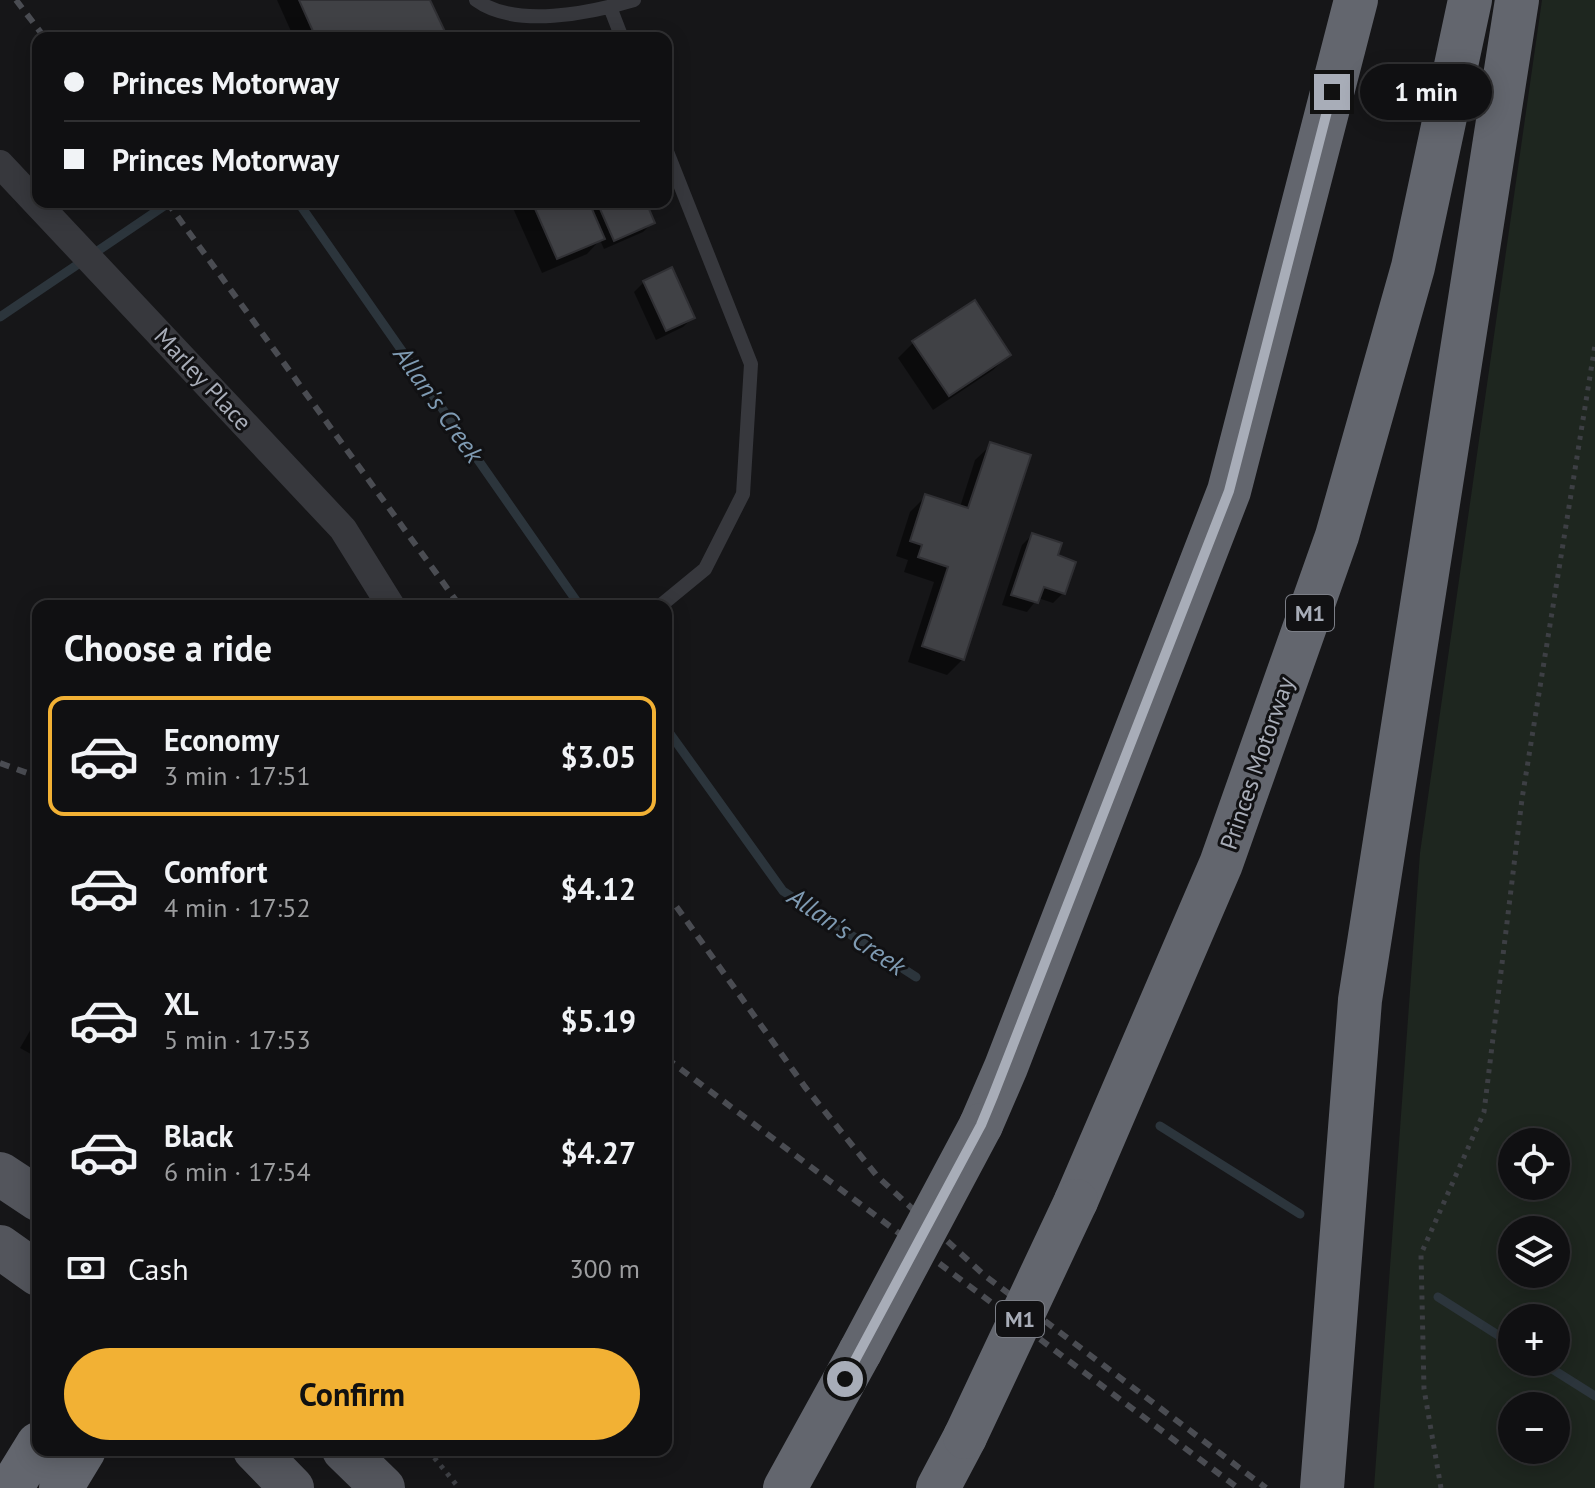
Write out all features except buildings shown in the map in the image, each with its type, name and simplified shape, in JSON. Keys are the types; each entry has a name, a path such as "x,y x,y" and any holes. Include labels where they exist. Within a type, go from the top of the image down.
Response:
{"highway":[{"path":"785,1488 981,1125 1012,1053 1229,491 1356,0"},
{"name":"Princes Motorway","path":"938,1488 1076,1201 1221,864 1337,536 1413,267 1470,0"},
{"path":"1322,1488 1360,1000 1517,0"},
{"path":"11,1488 32,1454"},
{"path":"61,1488 80,1456"}],"main road":[{"path":"0,1174 32,1195"},
{"path":"0,1247 32,1270"},
{"path":"261,1456 292,1488"},
{"path":"350,1456 383,1488"}],"street":[{"name":"Marley Place","path":"0,164 32,198"},
{"name":"Marley Place","path":"41,208 343,529 387,600"}],"lane":[{"path":"476,0 487,7 526,15 580,13 634,0"},
{"path":"610,7 620,32"},
{"path":"667,600 705,569 743,494 751,364 672,164"}],"path":[{"path":"1441,1488 1424,1389 1421,1254 1484,1112 1522,799 1595,345"},
{"path":"433,1456 459,1488"}],"shaded area":[{"path":"1542,0 1595,0 1595,1488 1374,1488 1420,853"}],"waterway":[{"name":"Allan's Creek","path":"0,317 161,208"},
{"name":"Allan's Creek","path":"302,208 576,600"},
{"name":"Allan's Creek","path":"672,736 783,891 916,977"},
{"name":"Allan's Creek","path":"1160,1126 1300,1214"},
{"name":"Allan's Creek","path":"1438,1297 1498,1335"},
{"name":"Allan's Creek","path":"1563,1376 1595,1396"}],"railway":[{"path":"16,0 40,32"},
{"path":"171,208 456,600"},
{"path":"0,763 32,775"},
{"path":"672,900 805,1087 877,1176 984,1275 1266,1488"},
{"path":"672,1063 1238,1488"}],"route":[{"path":"845,1379 981,1125 1229,491 1332,92"}]}
